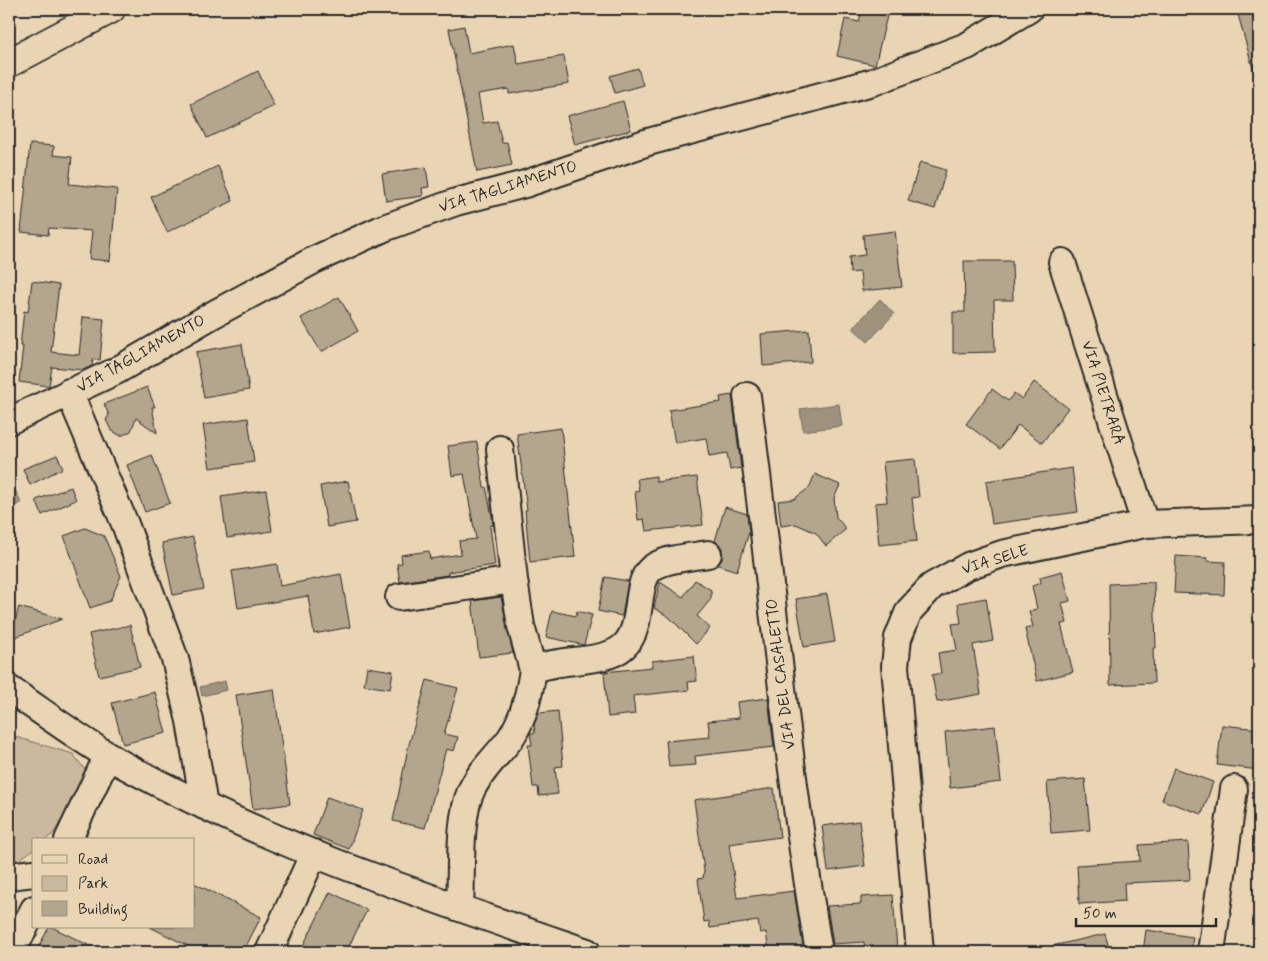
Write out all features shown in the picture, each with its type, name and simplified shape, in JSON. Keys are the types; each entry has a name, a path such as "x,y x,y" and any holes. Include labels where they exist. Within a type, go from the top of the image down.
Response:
{"main road":[{"path":"9,63 111,9"}],"street":[{"name":"VIA TAGLIAMENTO","path":"9,421 116,371 214,314 316,259 384,228 449,205 525,184 648,142 873,82 967,46 1029,9"},
{"name":"VIA PIETRARA","path":"1062,262 1145,524"},
{"path":"69,392 125,524 175,659 190,721 204,806"},
{"name":"VIA DEL CASALETTO","path":"747,396 762,506 797,811 819,952"},
{"path":"460,908 467,802 478,779 510,738 522,718 533,670 522,634 514,580 500,449"},
{"name":"VIA SELE","path":"920,952 896,682 896,645 905,618 915,603 932,586 968,566 1002,554 1145,524 1259,520"},
{"path":"533,670 550,663 603,655 623,647 635,628 643,584 649,571 663,563 708,554"},
{"path":"399,597 514,580"},
{"path":"15,697 108,755 204,806 265,834 460,908 587,952"},
{"path":"69,838 108,755"},
{"path":"1211,952 1234,789"},
{"path":"269,952 314,853"},
{"path":"9,876 32,872"},
{"path":"12,952 32,913"}],"green space":[{"path":"9,735 73,754 89,775 53,834 48,838 32,838 32,850 9,867"}],"shaded area":[{"path":"880,299 894,314 868,342 853,328"},
{"path":"839,404 842,426 803,431 800,409"},
{"path":"11,480 21,503 9,508 9,481"},
{"path":"225,681 227,690 202,696 200,687"}],"building":[{"path":"1259,9 1259,75 1255,76 1237,11"},
{"path":"862,10 887,16 875,65 837,56 845,19 859,22"},
{"path":"464,26 469,53 514,44 518,64 564,56 569,84 509,94 509,89 478,94 483,123 497,121 502,143 507,142 512,165 477,172 449,29"},
{"path":"638,68 643,85 615,93 610,76"},
{"path":"258,71 274,106 207,138 191,104"},
{"path":"623,101 631,130 575,145 567,116"},
{"path":"30,144 54,146 53,155 72,157 69,184 117,189 110,261 89,259 92,231 49,228 48,235 21,232"},
{"path":"920,162 946,170 935,209 908,201"},
{"path":"218,166 233,201 167,232 151,197"},
{"path":"426,167 429,187 422,188 423,196 386,201 382,174"},
{"path":"895,231 902,287 862,291 860,272 850,273 849,257 865,255 863,235"},
{"path":"964,261 1012,261 1013,300 994,300 995,352 953,353 953,312 965,312"},
{"path":"32,281 59,285 51,352 79,355 83,317 104,319 100,360 93,359 92,366 83,370 52,367 49,386 19,382 23,346 20,346 24,311 28,312"},
{"path":"339,297 358,331 321,352 301,318"},
{"path":"809,330 811,362 763,366 761,334"},
{"path":"242,344 249,390 204,398 196,352"},
{"path":"1034,382 1068,408 1042,443 1018,425 1000,449 966,424 992,389 1008,401 1014,393 1022,399"},
{"path":"147,387 155,407 152,407 157,433 136,418 131,431 121,436 111,430 106,420 109,415 104,404"},
{"path":"732,395 741,468 730,470 727,453 709,456 706,438 675,443 669,410 721,402 720,397"},
{"path":"248,418 254,462 210,468 203,425"},
{"path":"561,428 575,557 530,562 525,510 527,510 517,434"},
{"path":"477,442 484,487 486,487 492,516 493,525 490,526 495,565 448,572 448,575 400,582 397,564 402,563 401,555 429,551 430,559 461,554 459,541 476,539 464,474 452,476 448,446"},
{"path":"57,455 63,468 30,485 23,469"},
{"path":"152,455 170,503 145,512 127,465"},
{"path":"915,459 919,497 912,498 917,541 879,545 875,503 887,502 883,462"},
{"path":"1072,468 1078,512 992,524 986,481"},
{"path":"815,474 840,485 834,498 836,517 846,529 826,546 816,533 796,524 781,526 778,501 794,499 809,488"},
{"path":"656,476 656,482 697,477 703,525 646,531 644,519 638,520 635,491 639,490 637,479"},
{"path":"348,481 356,522 327,527 320,486"},
{"path":"71,487 76,500 42,515 36,500"},
{"path":"266,490 272,531 227,538 221,497"},
{"path":"725,507 747,514 749,532 737,571 718,565 722,559 722,546 715,541"},
{"path":"85,528 104,536 121,576 110,601 90,608 64,536"},
{"path":"193,537 204,589 173,595 162,543"},
{"path":"1176,556 1207,558 1207,561 1225,562 1224,595 1174,593"},
{"path":"277,564 280,586 341,574 350,627 314,634 308,596 238,608 232,571"},
{"path":"1062,571 1070,601 1062,603 1067,623 1061,624 1073,672 1037,681 1025,629 1033,627 1029,611 1037,609 1032,586 1041,583 1040,577"},
{"path":"605,577 628,581 622,616 598,611"},
{"path":"695,580 711,590 711,599 697,616 710,628 696,644 669,617 654,608 660,582 683,597"},
{"path":"1154,582 1156,648 1153,648 1154,683 1110,685 1109,584"},
{"path":"827,594 835,642 804,647 796,599"},
{"path":"501,597 513,653 479,657 472,601"},
{"path":"986,598 993,641 973,645 981,694 937,702 932,675 941,673 938,653 957,650 952,624 961,623 958,603"},
{"path":"19,607 62,619 10,639"},
{"path":"552,611 576,616 577,611 592,615 584,645 546,637"},
{"path":"130,625 140,667 99,676 89,634"},
{"path":"694,656 697,681 688,682 689,690 633,696 635,714 608,717 604,672 652,667 652,661"},
{"path":"367,667 393,671 390,689 364,685"},
{"path":"427,680 458,688 444,734 458,737 454,751 446,749 425,828 393,821 408,748"},
{"path":"274,689 290,804 253,809 236,695"},
{"path":"155,692 166,733 123,744 112,703"},
{"path":"768,698 774,747 695,756 696,765 669,767 666,741 710,737 708,721 739,718 737,702"},
{"path":"558,711 563,766 555,767 558,794 539,796 538,787 533,787 528,745 532,745 530,733 535,733 534,725 539,713"},
{"path":"1222,725 1259,729 1259,770 1217,765"},
{"path":"995,726 1001,782 950,788 945,732"},
{"path":"1174,768 1213,782 1202,814 1162,800"},
{"path":"1085,779 1090,830 1051,833 1047,782"},
{"path":"774,788 780,837 729,844 737,898 794,891 804,952 769,952 766,932 760,933 758,921 710,928 709,921 704,922 698,879 703,878 704,871 694,800"},
{"path":"327,797 363,810 349,849 313,835"},
{"path":"859,821 865,866 828,871 822,826"},
{"path":"1188,842 1190,880 1124,883 1125,901 1079,904 1077,865 1140,861 1139,845"},
{"path":"195,884 261,917 243,952 200,952 152,928 195,928"},
{"path":"330,892 367,910 346,952 300,952"},
{"path":"893,895 897,950 865,952 864,942 833,944 827,906 861,904 861,897"},
{"path":"48,928 54,928 102,952 36,952"},
{"path":"1146,930 1193,937 1191,952 1143,952"},
{"path":"1105,934 1110,952 1053,952 1052,946"}]}
